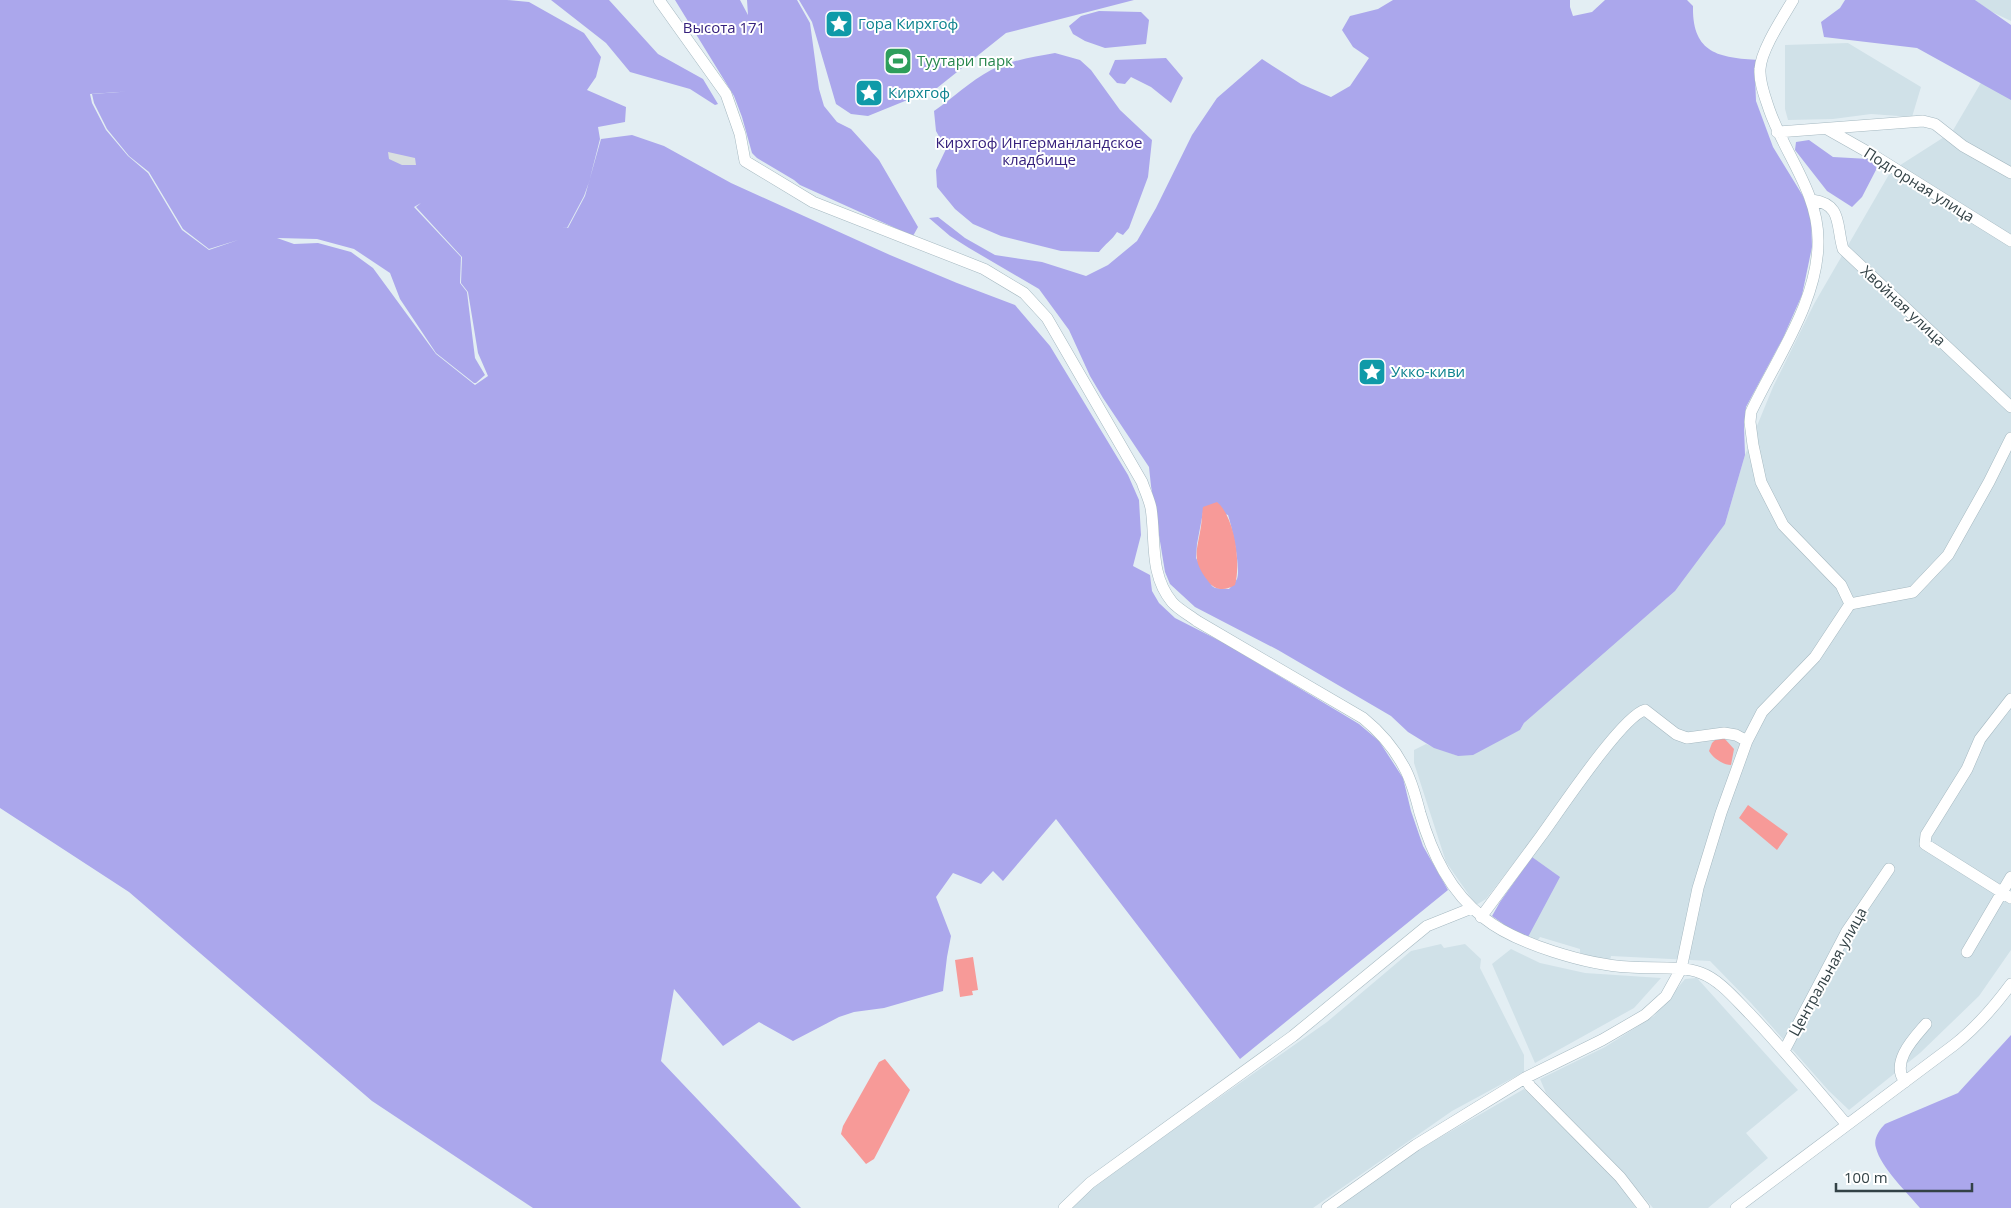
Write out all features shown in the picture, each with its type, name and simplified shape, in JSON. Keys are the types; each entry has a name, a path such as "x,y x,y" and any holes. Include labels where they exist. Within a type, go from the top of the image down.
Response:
{"street":[{"path":"659,0 726,94 740,134 745,161 814,202 984,269 1024,293 1036,305 1055,333 1142,482 1151,508 1155,565 1159,580 1170,599 1197,621 1355,713 1374,727 1404,766 1439,863 1450,884 1481,917 1503,931 1530,944 1575,957 1617,967 1681,969 1701,973 1725,988 1784,1050 1847,1125"},
{"path":"1792,0 1763,55 1760,69 1764,96 1777,132 1812,200 1818,240 1812,288 1794,328 1750,412 1750,422 1761,482 1783,525 1842,585 1850,604"},
{"path":"1777,132 1923,121 1935,124 1963,146 2011,173"},
{"name":"Подгорная улица","path":"1827,128 2011,241"},
{"name":"Хвойная улица","path":"1812,200 1832,207 1838,220 1843,249 2011,407"},
{"path":"1327,1208 1416,1144 1525,1078 1602,1040 1645,1015 1666,996 1681,969 1698,888 1721,813 1747,741 1762,712 1815,656 1850,604 1913,592 1948,555 2011,438"},
{"path":"2006,895 1925,844 1926,835 1967,769 1980,739 2011,699"},
{"path":"1481,917 1598,758 1628,722 1639,712 1645,710 1676,734 1687,738 1724,733 1736,735 1747,741"},
{"name":"Центральная улица","path":"1784,1050 1847,931 1889,869"},
{"path":"1967,952 2006,895 2011,877"},
{"path":"1064,1208 1090,1184 1293,1036 1428,926 1472,908"},
{"path":"1736,1208 1976,1027 1991,1011 2011,984"},
{"path":"1905,1082 1901,1078 1903,1053 1926,1024"},
{"path":"1525,1078 1530,1086 1620,1177 1644,1208"}],"shaded area":[{"path":"1975,0 2011,0 2011,21 1990,11"},
{"path":"1848,43 1921,87 1912,117 1871,114 1833,119 1788,120 1785,109 1785,45"},
{"path":"1982,81 2011,98 2011,950 1979,996 1920,1053 1849,1110 1829,1091 1751,1003 1710,961 1611,956 1610,961 1580,953 1580,949 1540,937 1538,940 1528,937 1523,851 1486,899 1476,905 1446,862 1414,763 1414,750 1426,744 1458,756 1520,730 1524,723 1571,681 1725,524 1745,455 1773,387 1814,304 1891,171 1952,132"},
{"path":"388,152 415,158 416,165 402,165 389,159"},
{"path":"1217,502 1228,518 1237,553 1235,585 1224,589 1214,587 1208,581 1197,561 1203,507"},
{"path":"1717,738 1724,738 1734,749 1731,765 1719,761 1709,751 1712,743"},
{"path":"1748,805 1788,834 1777,850 1739,818"},
{"path":"1441,944 1444,948 1465,944 1481,959 1480,968 1524,1055 1524,1072 1452,1111 1313,1208 1071,1208 1092,1189 1137,1155 1327,1022 1411,951"},
{"path":"1511,949 1540,963 1585,973 1661,978 1634,1008 1535,1063 1492,964"},
{"path":"973,957 978,990 972,991 973,995 960,997 955,960"},
{"path":"1697,978 1798,1090 1746,1133 1768,1158 1708,1208 1653,1208 1623,1173 1546,1093 1540,1079 1605,1047 1654,1016 1685,979"},
{"path":"885,1059 910,1090 874,1159 866,1164 841,1134 843,1126 879,1062"},
{"path":"1524,1089 1618,1181 1636,1208 1335,1208 1420,1149"}],"green space":[{"path":"0,0 507,0 529,2 584,33 601,57 596,77 587,90 626,107 625,122 598,127 600,139 590,179 601,139 632,135 664,146 731,183 890,255 1015,305 1050,346 1128,475 1139,500 1141,535 1133,566 1150,575 1152,591 1159,603 1175,618 1226,644 1359,724 1379,741 1403,778 1411,811 1423,846 1448,890 1240,1059 1056,819 1003,881 993,871 981,884 953,873 936,897 951,936 943,991 884,1008 854,1012 839,1017 793,1041 759,1022 723,1046 674,989 661,1061 801,1208 533,1208 372,1101 129,892 0,808","holes":["134,91 92,94 94,103 107,129 129,156 149,172 183,229 209,249 238,240 209,250 182,230 148,173 128,156 106,130 92,103 90,94","589,183 585,196 568,228 567,228","421,203 416,207 462,257 461,283 468,292 478,353 488,376 475,385 436,354 373,268 351,252 318,243 294,244 277,238 317,239 354,249 390,273 400,299 436,353 476,383 485,375 475,358 467,292 460,283 461,257 414,207"]},
{"path":"551,0 609,0 658,54 703,79 718,104 715,105 690,89 630,72 606,43"},
{"name":"Высота 171","path":"675,0 740,0 748,15 747,0 797,0 810,23 819,89 824,106 837,122 851,129 879,160 918,227 913,236 800,185 757,158 752,153 734,96"},
{"name":"Туутари парк","path":"799,0 1134,0 1006,33 937,88 868,116 851,114 836,104 812,22"},
{"path":"1393,0 1570,0 1573,16 1592,12 1605,0 1687,0 1693,6 1697,34 1710,50 1731,57 1759,60 1755,77 1756,101 1773,147 1803,196 1811,215 1812,247 1802,295 1783,338 1746,407 1744,426 1745,455 1725,524 1675,591 1524,723 1520,730 1473,755 1458,756 1434,748 1408,732 1391,716 1278,650 1195,607 1170,584 1165,572 1149,467 1090,376 1069,330 1039,289 950,236 929,218 938,217 965,238 995,255 1042,262 1086,276 1108,265 1137,241 1156,208 1192,135 1217,98 1262,59 1301,84 1331,97 1350,86 1369,58 1353,47 1342,30 1350,16 1378,9","holes":["1204,507 1228,515 1234,538 1238,574 1237,579 1229,589 1215,588 1196,558 1197,544"]},
{"path":"1845,0 1975,0 2011,25 2011,100 1917,48 1824,37 1821,22 1840,8"},
{"path":"1099,11 1141,12 1149,20 1146,44 1105,48 1085,41 1073,34 1069,26 1081,16"},
{"name":"Кирхгоф Ингерманландское кладбище","path":"1055,53 1080,60 1091,70 1120,110 1152,140 1148,177 1129,228 1123,235 1117,232 1099,252 1061,251 1001,236 973,224 955,209 937,187 936,170 946,149 936,131 934,111 991,70 1015,61"},
{"path":"1166,58 1183,78 1171,103 1151,87 1131,77 1125,84 1117,83 1109,74 1115,60"},
{"path":"1809,140 1833,157 1869,159 1877,168 1862,197 1852,207 1827,191 1795,150 1796,142"},
{"path":"1532,857 1560,877 1528,937 1509,928 1492,916"},
{"path":"2011,1035 2011,1208 1920,1208 1883,1164 1875,1145 1877,1135 1885,1124 1958,1093"}],"place":[{"name":"Гора Кирхгоф","path":"839,24"},
{"name":"Туутари парк","path":"898,61"},
{"name":"Кирхгоф","path":"869,93"},
{"name":"Укко-киви","path":"1372,372"}]}
